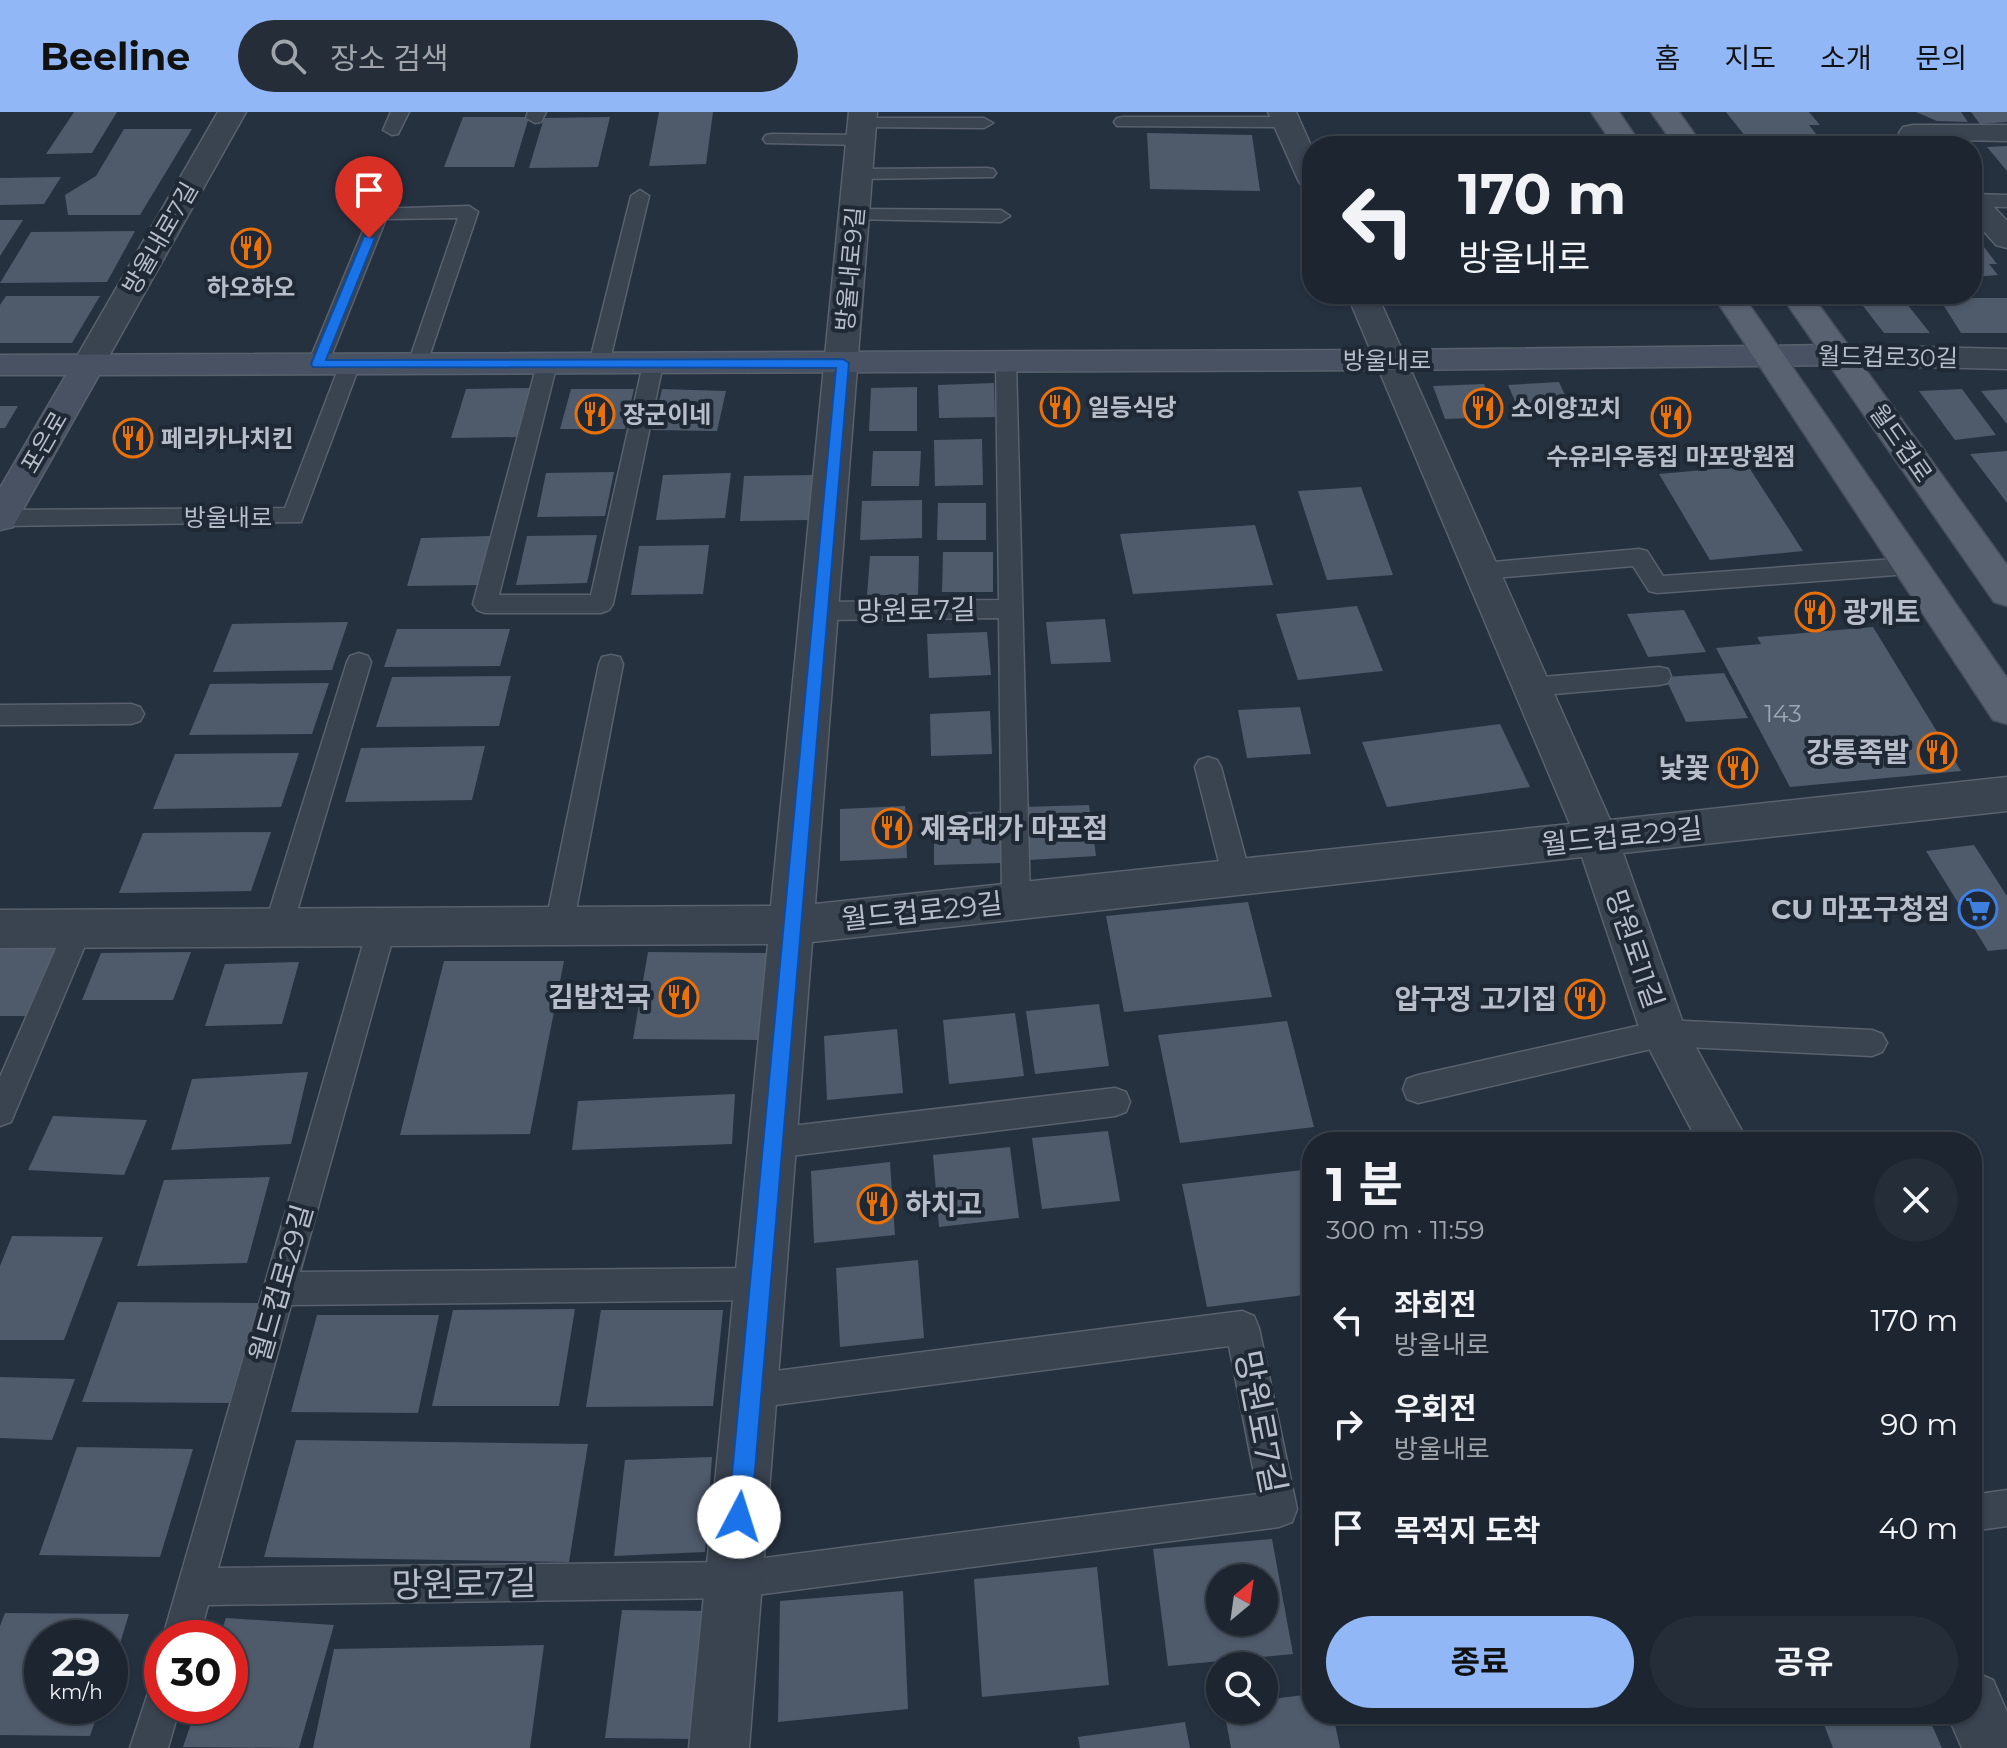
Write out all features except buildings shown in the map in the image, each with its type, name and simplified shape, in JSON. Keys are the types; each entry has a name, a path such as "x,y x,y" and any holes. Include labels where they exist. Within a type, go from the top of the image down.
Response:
{"main road":[{"path":"1605,112 1621,136"},
{"path":"1665,112 1682,136"},
{"path":"1734,304 2007,709"},
{"name":"월드컵로","path":"1802,304 2007,593"},
{"path":"1879,521 1951,513"}],"street":[{"name":"방울내로7길","path":"88,365 232,112"},
{"path":"1894,112 1915,136"},
{"path":"1284,117 1302,158"},
{"name":"방울내로9길","path":"843,363 862,125"},
{"path":"1969,136 2007,133"},
{"path":"1982,211 2007,239"},
{"name":"망원로11길","path":"1366,304 1597,839 1664,1033 1718,1132"},
{"name":"방울내로","path":"0,365 1768,356"},
{"name":"월드컵로30길","path":"1768,356 2007,359"},
{"name":"망원로7길","path":"719,1748 843,363"},
{"name":"포은로","path":"0,518 88,365"},
{"name":"월드컵로29길","path":"0,929 793,925 2007,794"},
{"path":"1982,1724 1992,1748"}],"lane":[{"path":"392,130 400,112"},
{"path":"1123,122 1284,117"},
{"path":"772,139 862,125 984,123"},
{"name":"방울내로9길","path":"858,174 987,173"},
{"path":"599,364 640,196"},
{"path":"1982,200 2007,201"},
{"path":"318,364 379,213 469,212 418,364"},
{"path":"855,215 1001,216"},
{"path":"1006,362 1016,901"},
{"name":"방울내로","path":"0,518 293,516 350,364"},
{"path":"547,364 485,604 601,604 653,364"},
{"path":"1482,571 1639,557 1657,585 1909,566"},
{"name":"망원로7길","path":"821,611 1011,609"},
{"path":"278,928 359,662"},
{"path":"559,926 611,664"},
{"path":"1531,687 1659,676"},
{"path":"0,715 131,714"},
{"path":"1208,767 1237,878"},
{"name":"월드컵로29길","path":"185,1620 382,927"},
{"path":"0,1112 78,929"},
{"name":"망원로11길","path":"1418,1089 1664,1033 1872,1043"},
{"path":"774,1143 1115,1102"},
{"path":"279,1289 761,1284"},
{"name":"망원로7길","path":"195,1587 733,1580 1279,1509 1242,1328 752,1391"},
{"path":"1982,1512 2007,1508"},
{"path":"149,1748 156,1724"}],"place":[{"name":"하오하오","path":"251,248"},
{"name":"일등식당","path":"1060,407"},
{"name":"소이양꼬치","path":"1483,408"},
{"name":"장군이네","path":"595,414"},
{"name":"수유리우동집 마포망원점","path":"1671,417"},
{"name":"페리카나치킨","path":"133,438"},
{"name":"광개토","path":"1815,612"},
{"name":"강통족발","path":"1937,752"},
{"name":"낯꽃","path":"1738,768"},
{"name":"제육대가 마포점","path":"892,828"},
{"name":"CU 마포구청점","path":"1978,909"},
{"name":"김밥천국","path":"679,997"},
{"name":"압구정 고기집","path":"1585,999"},
{"name":"하치고","path":"877,1204"}],"route":[{"path":"369,238 318,364 843,363 739,1517"}]}
